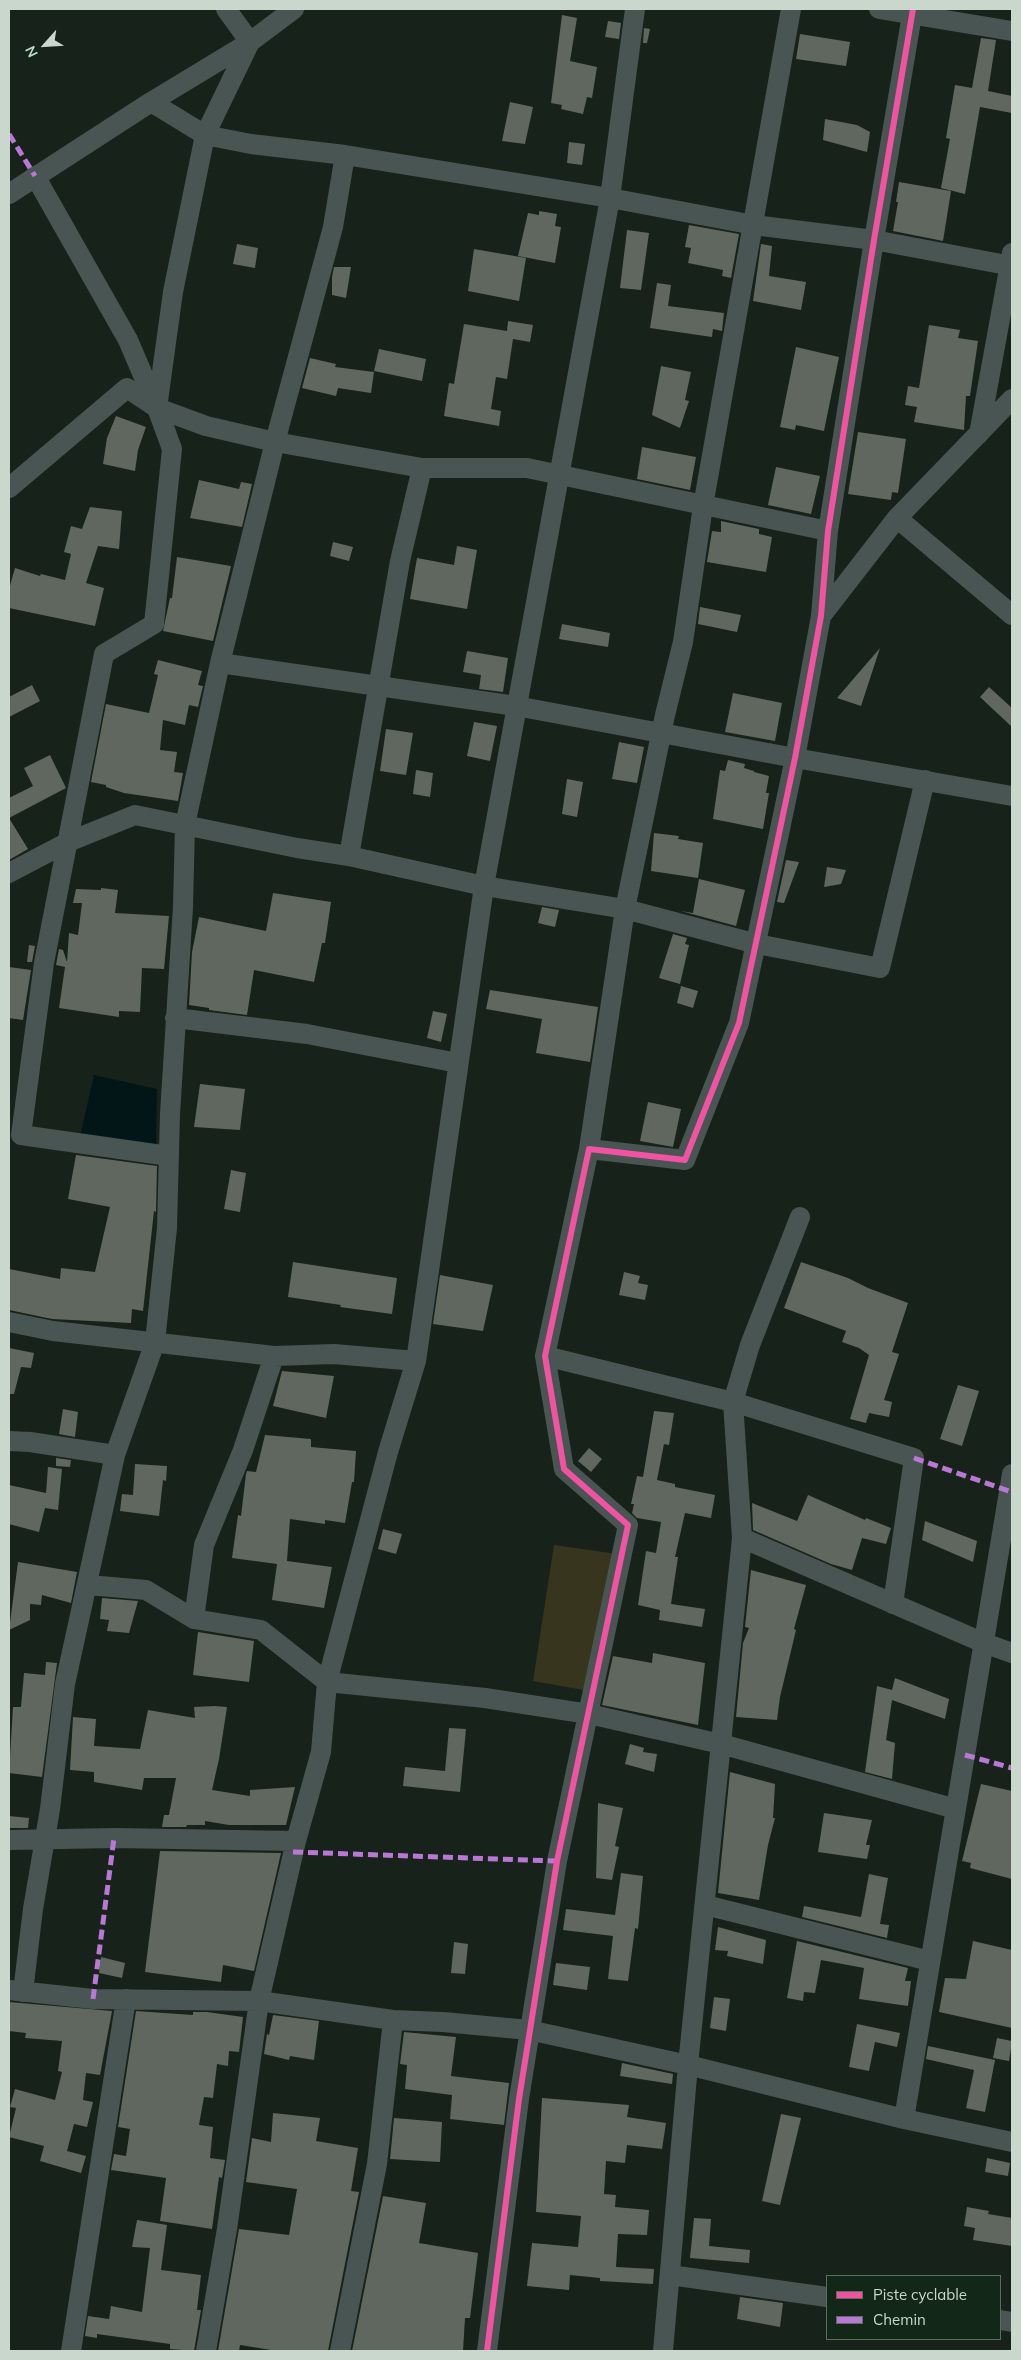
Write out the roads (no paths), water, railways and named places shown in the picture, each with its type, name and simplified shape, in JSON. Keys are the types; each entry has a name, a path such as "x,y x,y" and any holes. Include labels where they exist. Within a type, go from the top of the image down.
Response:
{"street":[{"path":"226,9 250,42"},
{"path":"9,194 34,176 151,102 250,42 294,9"},
{"path":"206,2351 227,2229 259,2001 296,1842 321,1752 327,1682 388,1452 416,1361 484,886 610,198 635,9"},
{"path":"487,2351 529,2030 557,1861 628,1525 564,1468 545,1356 589,1149 625,909 683,642 703,506 791,9"},
{"path":"879,9 912,12 1012,31"},
{"path":"589,1149 685,1160 739,1022 795,758 821,616 828,531 912,12"},
{"path":"157,408 173,292 205,135 250,42"},
{"path":"151,102 205,135 251,144 345,155 610,198 754,225 874,240 1012,261 979,434"},
{"path":"345,155 333,227 275,442 220,663 185,825 183,907 175,1018 167,1228 155,1342 115,1455 65,1684 44,1839 16,1991 94,1999 259,2001 393,2020 443,2022 529,2030 688,2065 904,2119 1012,2142"},
{"path":"34,176 128,340 172,449 154,624 104,654 44,963 21,1135 169,1156"},
{"path":"9,488 128,388 157,408 206,426 275,442 422,468 527,468 828,531"},
{"path":"821,616 897,518 1012,399"},
{"path":"349,856 400,561 422,468"},
{"path":"897,518 1012,615"},
{"path":"220,663 516,706 1012,796"},
{"path":"9,873 68,842 135,815 349,856 484,886 625,909 757,944 880,968 925,780"},
{"path":"175,1018 307,1034 458,1063"},
{"path":"663,2351 688,2065 742,1538 733,1402 750,1345 800,1217"},
{"path":"9,1322 53,1331 274,1356 334,1354 416,1361"},
{"path":"194,1619 204,1545 243,1450 274,1356"},
{"path":"545,1356 733,1402 914,1458 894,1604"},
{"path":"9,1441 30,1442 115,1455"},
{"path":"904,2119 1012,1474"},
{"path":"742,1538 984,1643 1012,1653"},
{"path":"88,1585 146,1590 194,1619 261,1630 327,1682 485,1698 589,1714 721,1744 956,1809"},
{"path":"9,1840 114,1838 296,1842"},
{"path":"705,1906 930,1962"},
{"path":"70,2351 126,1999"},
{"path":"340,2351 377,2164 393,2020"},
{"path":"670,2275 826,2297"}]}
